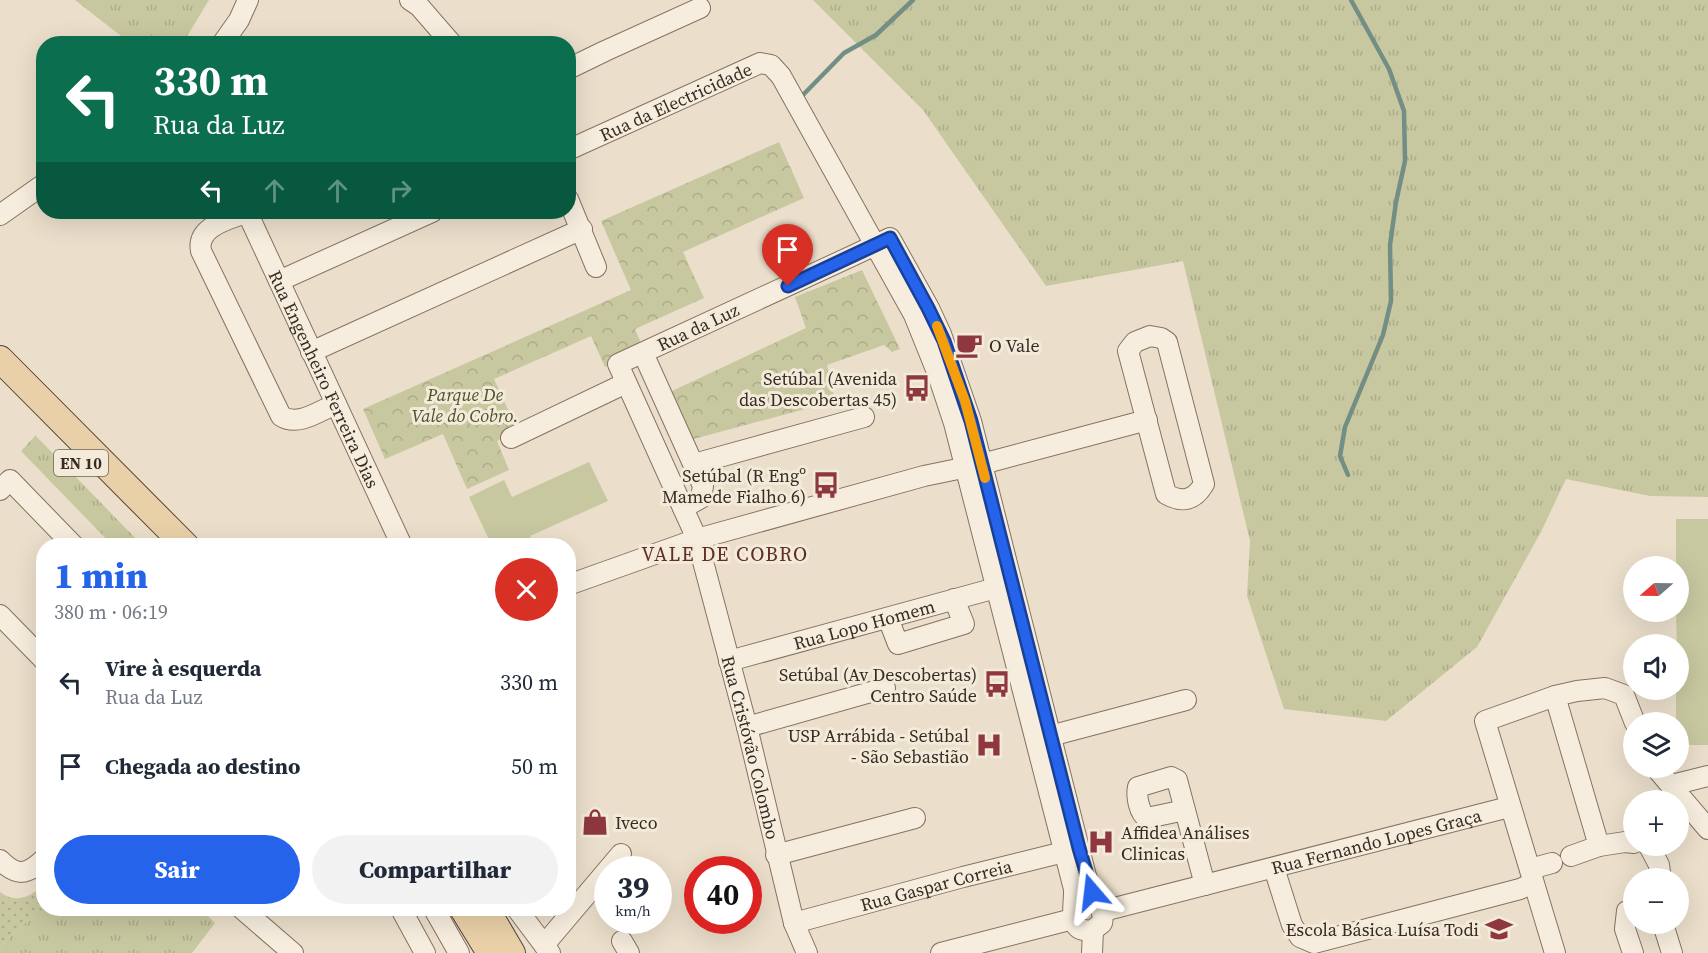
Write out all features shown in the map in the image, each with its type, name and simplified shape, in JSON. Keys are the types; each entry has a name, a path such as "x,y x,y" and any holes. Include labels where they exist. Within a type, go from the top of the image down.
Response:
{"main road":[{"name":"EN 10","path":"0,359 178,538"},
{"name":"EN 10","path":"0,381 154,538"},
{"path":"467,916 490,953"},
{"path":"490,916 512,953"}],"street":[{"path":"228,36 239,21 248,0"},
{"path":"410,0 419,6 445,36"},
{"path":"576,65 700,8"},
{"name":"Rua da Electricidade","path":"576,146 754,66 766,63 775,68 781,76 875,245"},
{"path":"0,215 36,190"},
{"path":"576,216 596,267"},
{"path":"232,219 205,231 201,239 201,251 281,416 286,419 299,420 336,404"},
{"name":"Rua Engenheiro Ferreira Dias","path":"250,219 398,538"},
{"path":"279,281 416,219"},
{"path":"311,352 582,229"},
{"path":"875,245 898,285 925,341 973,465 1050,736 1071,850 1075,924 1083,930 1093,930 1102,923 1102,909 1071,850 996,588 973,465"},
{"name":"Rua da Luz","path":"618,364 875,245"},
{"path":"1156,336 1167,342 1204,484 1200,490 1187,499 1179,501 1166,494 1147,420 1128,351 1140,339 1156,336"},
{"path":"643,352 703,486 701,498 683,508"},
{"name":"Rua Cristóvão Colombo","path":"618,364 697,539 747,727 794,923 807,953"},
{"path":"511,438 626,383"},
{"path":"694,465 864,417"},
{"path":"576,582 697,539 924,476 1147,420"},
{"path":"93,451 107,455 192,538"},
{"path":"0,490 10,480 66,538"},
{"name":"Rua Lopo Homem","path":"729,661 996,588"},
{"path":"888,618 898,644 964,624 954,599"},
{"path":"0,615 36,652"},
{"path":"747,727 885,688"},
{"path":"1555,953 1509,807 1485,721 1555,696 1605,688 1624,695 1631,712"},
{"path":"1555,696 1599,846"},
{"path":"1050,736 1186,700"},
{"path":"1672,785 1708,776"},
{"path":"1665,778 1708,829"},
{"name":"Rua Fernando Lopes Graça","path":"1102,909 1274,868 1509,807"},
{"path":"1185,810 1204,885"},
{"path":"777,855 915,818"},
{"path":"1571,856 1599,846 1623,842"},
{"name":"Rua Gaspar Correia","path":"794,923 1071,850"},
{"path":"576,912 621,854"},
{"path":"0,860 9,869 23,872 36,866"},
{"path":"1274,868 1292,925 1300,937 1314,943 1498,895 1552,863"},
{"path":"1073,915 1074,907 1083,900 1093,900 1102,909"},
{"path":"941,953 1073,915"},
{"path":"250,916 293,953"},
{"path":"405,916 425,953"},
{"path":"438,916 459,953"},
{"path":"522,916 547,949 573,916"},
{"path":"1092,953 1093,930"},
{"path":"1627,934 1633,953"},
{"path":"1666,934 1672,953"}],"green space":[{"path":"75,0 209,0 187,36 121,36"},
{"path":"813,0 1708,0 1708,497 1650,496 1566,479 1541,532 1477,647 1386,721 1284,709 1247,596 1250,541 1183,261 1046,286 923,110"},
{"name":"Parque De Vale do Cobro.","path":"779,142 804,198 683,252 704,298 635,329 644,350 605,367 591,336 494,379 518,432 497,441 509,470 467,489 443,434 385,459 363,409 631,290 601,221"},
{"path":"862,270 900,349 892,352 884,345 827,365 835,401 690,440 670,392 806,328 795,297"},
{"path":"36,435 135,538 105,538 21,451"},
{"path":"589,462 608,501 530,536 531,538 488,538 469,497 504,480 512,497"},
{"path":"1676,519 1708,519 1708,745 1689,745 1689,712 1676,712 1676,700 1689,700 1689,634 1677,634 1676,622 1689,622 1689,556 1676,556"},
{"path":"36,891 36,912 0,947 0,892 11,898 28,896"},
{"path":"36,912 36,916 208,916 215,923 192,953 0,953 0,947"}],"waterway":[{"path":"801,97 844,53 876,35 913,0"},
{"path":"1348,475 1340,456 1345,427 1383,335 1391,301 1390,245 1405,161 1404,111 1389,69 1351,0"}],"slow traffic":[{"path":"937,326 965,401 985,478"}],"place":[{"name":"O Vale","path":"969,345"},
{"name":"Setúbal (Avenida das Descobertas 45)","path":"917,388"},
{"name":"Setúbal (R Engº Mamede Fialho 6)","path":"826,485"},
{"name":"Setúbal (Av Descobertas) Centro Saúde","path":"997,684"},
{"name":"USP Arrábida - Setúbal - São Sebastião","path":"989,745"},
{"name":"Iveco","path":"595,822"},
{"name":"Affidea Análises Clinicas","path":"1101,842"},
{"name":"Escola Básica Luísa Todi","path":"1499,929"}],"district":[{"name":"VALE DE COBRO","path":"725,554"}],"route":[{"path":"788,286 890,238 912,276 944,341 971,421 1086,876 1092,892"}]}
